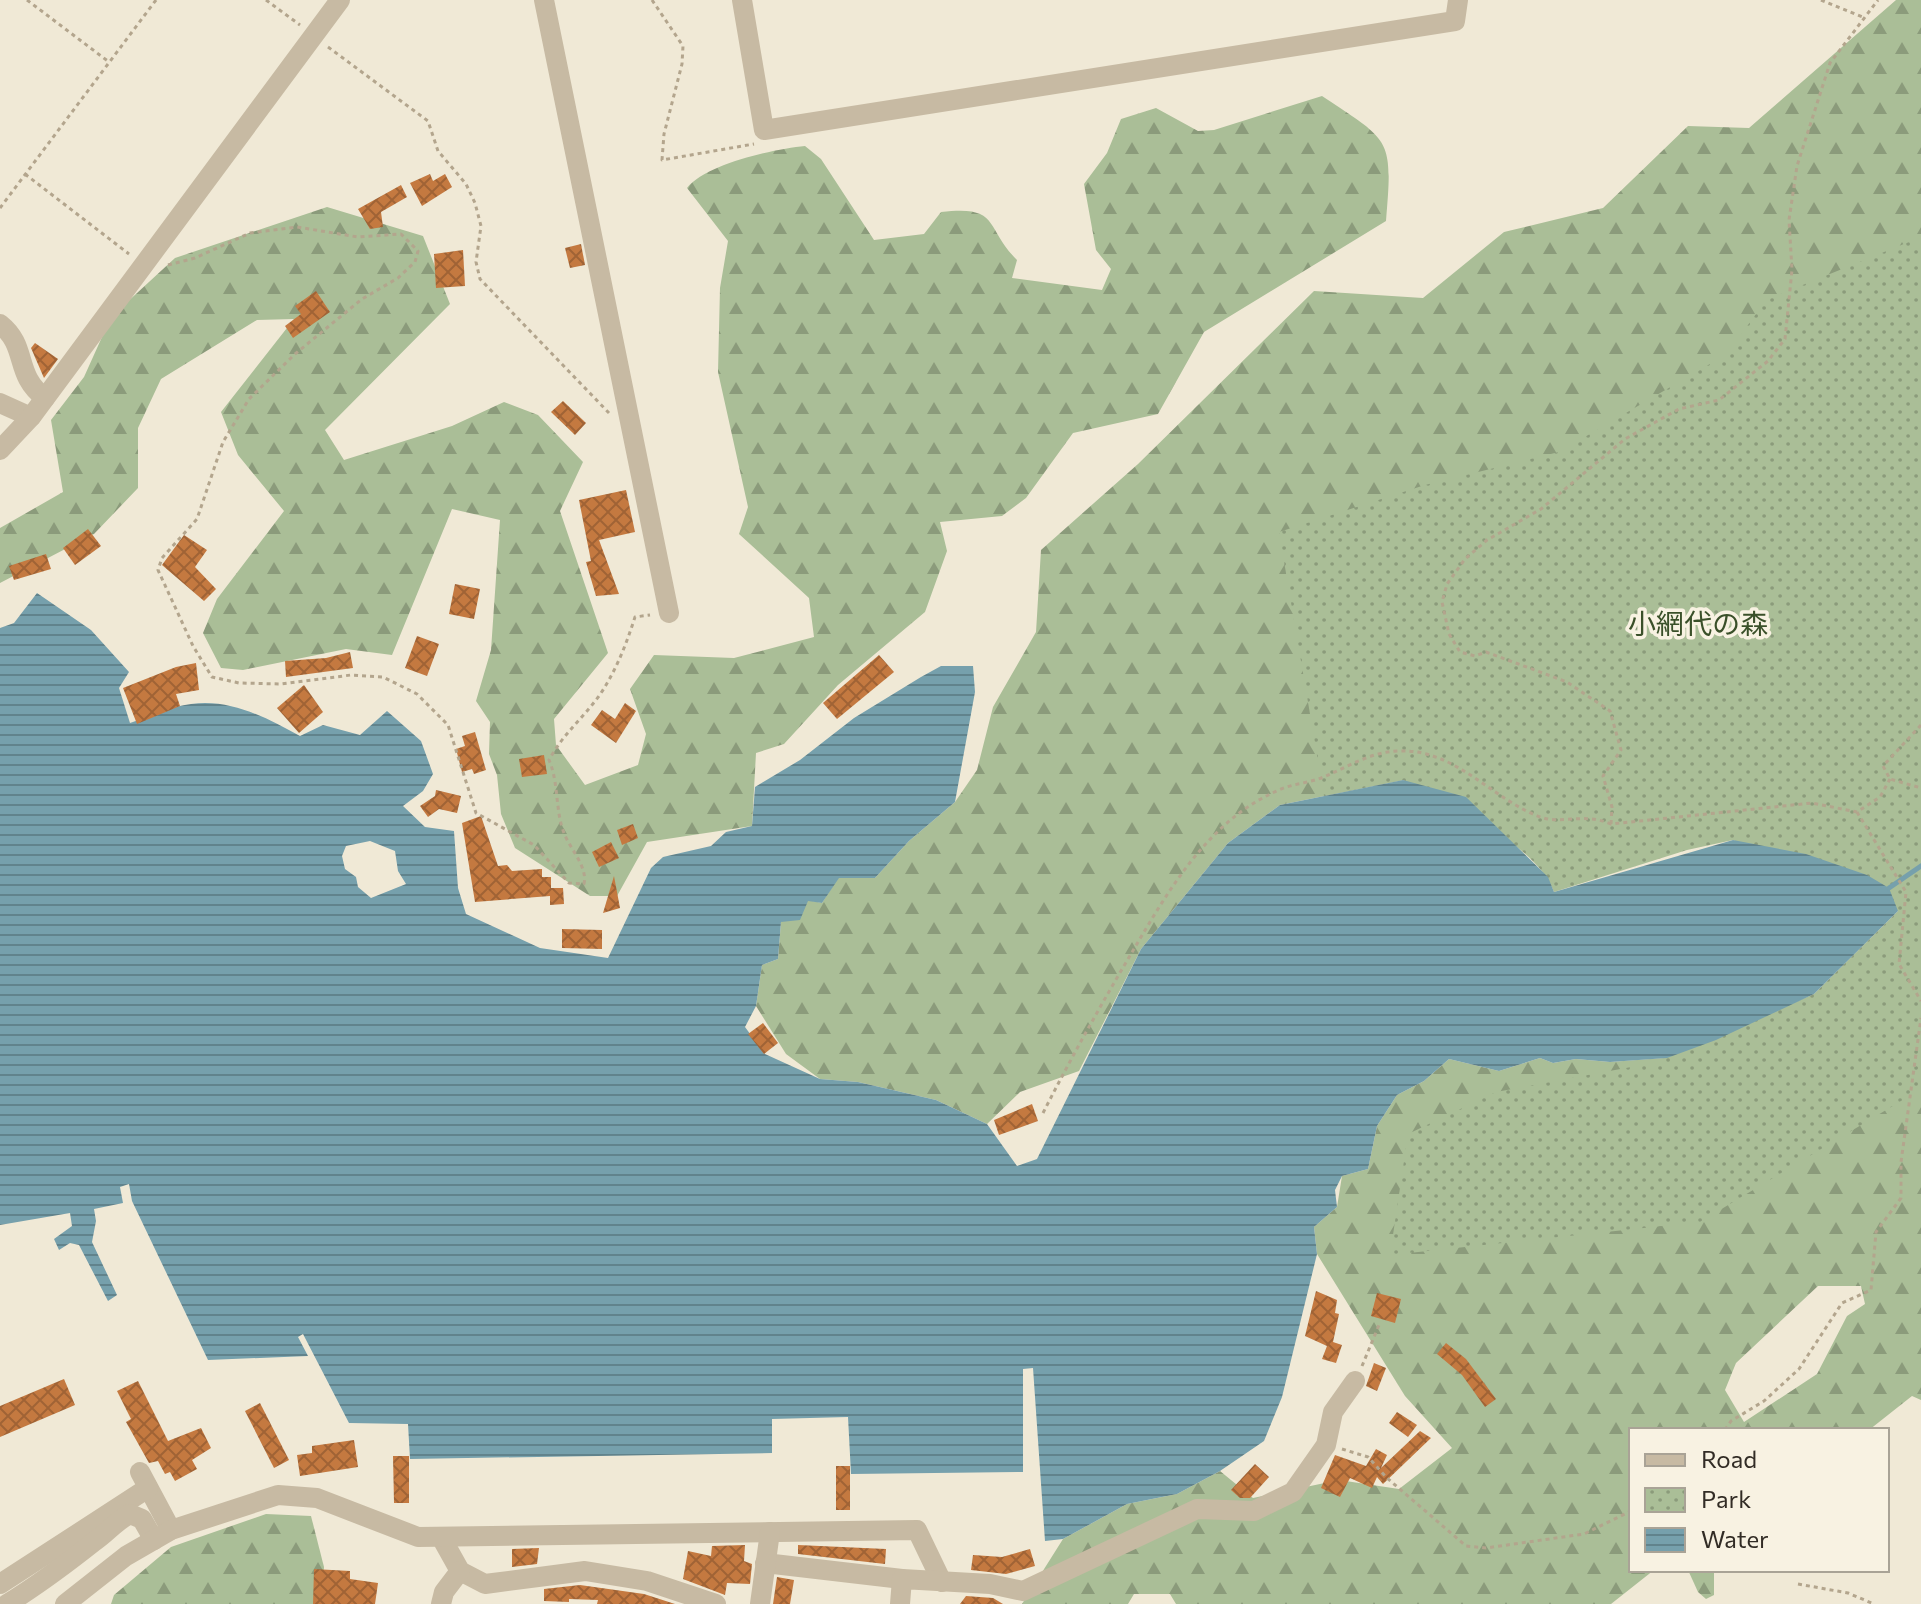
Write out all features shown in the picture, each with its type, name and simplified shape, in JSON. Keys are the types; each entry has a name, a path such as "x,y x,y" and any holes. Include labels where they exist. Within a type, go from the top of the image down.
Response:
{"street":[{"path":"0,450 31,417 340,0"},
{"path":"544,0 669,613"},
{"path":"742,0 764,130 1455,21 1458,0"},
{"path":"0,324 18,346 26,381 45,398"},
{"path":"0,403 31,417"},
{"path":"765,1563 902,1579 990,1584 1023,1591 1197,1509 1254,1511 1293,1492 1326,1445 1333,1412 1355,1381"},
{"path":"0,1584 144,1480 162,1535"},
{"path":"65,1604 126,1556 162,1535 258,1500 298,1494 317,1498 418,1537 917,1530 942,1582"},
{"path":"7,1604 41,1583 108,1532 118,1520 130,1514 142,1519 162,1535"},
{"path":"760,1604 770,1532"},
{"path":"441,1537 460,1571 485,1584 585,1571 647,1581 716,1604"},
{"path":"441,1604 444,1592 460,1571"},
{"path":"900,1604 902,1579"}],"path":[{"path":"27,0 109,62"},
{"path":"0,208 156,0"},
{"path":"266,0 428,121 438,151 466,184 475,203 481,226 476,262 480,279 613,417"},
{"path":"652,0 683,46 682,64 666,123 662,160 759,143 764,130"},
{"path":"1821,0 1865,18"},
{"path":"1611,824 1612,807 1603,776 1621,750 1610,711 1555,678 1486,652 1475,656 1460,652 1445,623 1442,602 1447,584 1465,559 1487,540 1541,509 1625,439 1679,409 1719,400 1768,361 1785,339 1792,270 1789,220 1797,166 1830,63 1878,0"},
{"path":"25,174 142,264 156,269 195,258 250,233 297,227 358,237 401,234 418,251 415,262 398,278 362,299 295,354 249,399 223,442 197,519 162,558 158,570 193,646 212,677 239,683 281,684 351,675 383,677 417,694 448,725 476,813 534,845 569,883 584,884 581,865 563,831 558,780 549,760 570,727 598,698 624,654 635,617 669,613"},
{"path":"1921,726 1883,766 1890,779 1921,788"},
{"path":"1043,1113 1091,1019 1173,882 1209,840 1278,790 1323,778 1357,761 1400,750 1445,760 1505,799 1543,819 1593,816 1611,824 1812,803 1857,812 1880,797 1890,779"},
{"path":"1857,812 1906,892 1899,964 1921,1001"},
{"path":"1726,1428 1731,1421 1764,1401 1799,1369 1842,1303 1871,1290 1876,1232 1901,1198 1901,1162 1921,1018"},
{"path":"1371,1347 1379,1325"},
{"path":"1326,1445 1368,1457 1387,1478 1466,1546 1486,1548 1584,1534 1629,1512"},
{"path":"1798,1584 1848,1593 1874,1604"}],"green space":[{"path":"1896,0 1921,0 1921,675 1280,805 1228,843 1141,949 1079,1071 1020,1092 987,1124 936,1100 858,1082 820,1079 786,1054 756,1006 762,965 778,959 781,922 808,900 822,903 838,878 875,878 909,841 955,802 977,770 993,707 1036,632 1041,550 1138,464 1314,291 1423,298 1504,232 1603,208 1688,126 1749,128"},
{"path":"1322,96 1362,123 1382,144 1389,172 1386,221 1204,332 1158,414 1073,433 1026,498 1002,516 940,522 947,551 925,612 838,685 784,744 756,753 752,826 647,842 617,896 590,896 515,848 501,814 497,775 489,754 490,722 476,701 491,650 500,520 452,509 392,655 346,649 243,670 221,668 203,633 217,599 284,511 238,455 221,412 294,319 257,320 161,379 138,428 138,488 94,534 0,583 0,528 63,492 51,420 84,377 111,317 175,258 327,207 423,236 450,304 325,430 344,460 452,426 504,402 538,415 583,462 560,511 608,653 554,719 556,745 585,785 638,765 646,734 630,689 654,655 734,658 814,637 809,598 739,534 748,507 718,372 720,288 728,241 687,188 696,179 759,154 805,146 821,159 874,240 924,234 941,212 974,212 989,221 1017,260 1012,278 1102,290 1111,269 1096,250 1084,184 1107,153 1121,119 1156,108 1198,131 1214,130"},
{"name":"小網代の森","path":"1921,237 1921,1089 1700,1222 1390,1255 1408,1134 1496,1092 1653,1063 1814,994 1898,911 1733,840 1687,850 1554,892 1544,874 1510,841 1403,780 1324,796 1279,532 1425,485 1559,452 1727,354 1766,300"},
{"path":"1921,919 1921,1400 1912,1396 1872,1428 1629,1428 1629,1572 1651,1572 1611,1604 1176,1604 1170,1594 1134,1594 1128,1604 1022,1604 1063,1539 1127,1504 1177,1494 1220,1471 1253,1498 1339,1480 1399,1489 1452,1448 1405,1396 1317,1254 1314,1227 1337,1207 1342,1176 1368,1169 1377,1126 1397,1095 1424,1081 1449,1059 1499,1071 1540,1058 1553,1063 1576,1059 1610,1062 1731,1053","holes":["1818,1286 1861,1286 1865,1304 1847,1316 1817,1374 1744,1422 1725,1390 1736,1363"]},
{"path":"266,1514 311,1516 324,1567 322,1604 111,1604 114,1595 171,1547"},
{"path":"1689,1572 1714,1572 1714,1595 1706,1599 1698,1592"}],"water":[{"path":"37,593 91,630 129,672 119,688 130,723 176,707 206,703 248,711 300,736 323,725 360,735 387,711 421,741 433,774 423,791 403,806 425,827 454,831 458,888 466,914 540,948 608,958 651,868 663,857 711,846 726,832 752,826 755,787 800,760 854,718 921,677 941,666 973,666 975,692 955,802 909,841 875,878 839,878 822,903 808,901 800,920 781,922 778,959 762,965 756,1006 745,1027 765,1054 820,1079 858,1082 936,1100 987,1124 1017,1166 1037,1159 1141,949 1228,843 1280,805 1403,780 1466,797 1548,877 1554,892 1733,840 1806,854 1867,875 1889,888 1898,911 1814,994 1716,1040 1667,1058 1610,1062 1576,1059 1553,1063 1540,1058 1499,1071 1449,1059 1424,1081 1397,1095 1377,1126 1368,1169 1342,1176 1335,1190 1337,1207 1314,1227 1317,1254 1282,1397 1264,1441 1220,1471 1177,1494 1127,1504 1063,1539 1045,1541 1033,1368 1023,1369 1023,1472 851,1474 848,1417 772,1419 772,1453 410,1459 408,1424 349,1423 303,1334 298,1337 308,1356 208,1360 132,1201 129,1184 120,1187 123,1203 94,1209 96,1221 92,1242 117,1295 108,1301 79,1245 70,1243 59,1250 54,1239 72,1226 70,1213 0,1225 0,628 14,623","holes":["370,841 395,851 398,871 406,884 371,898 358,887 356,877 345,869 342,856 346,846"]}],"building":[{"path":"430,174 433,181 445,174 452,187 422,206 410,183"},
{"path":"401,185 407,197 381,212 383,227 370,229 358,209"},
{"path":"581,244 585,265 570,268 565,248"},
{"path":"463,250 465,286 436,288 434,254"},
{"path":"316,291 330,312 293,338 285,326 301,314 295,306"},
{"path":"35,343 58,359 44,378 31,348"},
{"path":"563,401 586,423 575,435 551,412"},
{"path":"626,490 635,532 599,540 619,594 596,596 586,562 591,561 579,500"},
{"path":"88,529 101,546 75,565 63,548"},
{"path":"184,535 207,550 195,567 216,589 204,601 162,565"},
{"path":"46,554 51,569 14,580 9,566"},
{"path":"455,584 480,589 474,619 449,614"},
{"path":"417,636 439,644 427,676 405,668"},
{"path":"350,652 353,668 286,677 285,661 326,658"},
{"path":"879,655 894,672 837,719 823,703"},
{"path":"196,663 199,690 176,694 180,706 137,724 123,688 176,667"},
{"path":"304,685 323,712 299,733 277,708"},
{"path":"625,703 636,711 616,743 591,725 602,710 615,719"},
{"path":"475,732 486,770 474,774 472,769 462,772 456,749 465,746 462,736"},
{"path":"544,755 547,774 522,777 519,759"},
{"path":"436,790 461,796 457,813 439,809 428,817 420,806 435,796"},
{"path":"481,816 498,866 507,865 512,871 542,869 542,877 551,877 551,888 563,888 564,904 550,905 550,896 475,902 462,823"},
{"path":"633,824 638,838 622,845 617,830"},
{"path":"611,842 619,858 599,867 592,852"},
{"path":"614,876 620,908 603,913"},
{"path":"562,929 602,930 602,949 562,948"},
{"path":"763,1023 778,1043 764,1054 748,1034"},
{"path":"1032,1104 1038,1121 999,1135 994,1120"},
{"path":"1316,1291 1337,1300 1335,1313 1339,1314 1333,1342 1342,1345 1336,1363 1322,1359 1327,1346 1305,1336"},
{"path":"1377,1293 1401,1299 1395,1323 1371,1316"},
{"path":"1446,1343 1466,1359 1496,1399 1485,1407 1462,1375 1437,1354"},
{"path":"1374,1363 1386,1368 1377,1391 1366,1386"},
{"path":"64,1379 75,1405 0,1437 0,1406"},
{"path":"138,1381 168,1441 201,1428 211,1448 192,1460 197,1469 175,1481 170,1472 165,1474 158,1461 149,1463 126,1422 131,1419 117,1391"},
{"path":"260,1403 289,1460 274,1468 245,1411"},
{"path":"1397,1412 1417,1425 1408,1437 1389,1423"},
{"path":"1420,1431 1431,1438 1383,1484 1377,1477 1372,1488 1350,1478 1340,1497 1321,1488 1335,1455 1366,1466 1376,1449 1387,1455 1381,1468"},
{"path":"354,1440 358,1467 300,1476 297,1455 312,1453 312,1446"},
{"path":"393,1456 409,1456 409,1503 394,1503"},
{"path":"1255,1464 1269,1477 1250,1498 1240,1498 1231,1490"},
{"path":"836,1466 850,1466 850,1510 836,1510"},
{"path":"745,1545 744,1561 752,1564 750,1584 727,1583 725,1595 683,1579 688,1551 711,1556 712,1546"},
{"path":"798,1545 886,1549 885,1564 798,1554"},
{"path":"539,1548 537,1564 512,1567 512,1549"},
{"path":"1030,1549 1035,1566 1006,1574 971,1570 973,1555 1002,1557"},
{"path":"314,1569 350,1571 350,1579 378,1583 375,1604 313,1604"},
{"path":"777,1577 794,1580 790,1604 773,1604"},
{"path":"580,1585 644,1594 675,1604 597,1604 598,1600 569,1599 569,1602 544,1601 544,1589"},
{"path":"966,1596 993,1598 1003,1604 960,1604"}],"waterway":[{"path":"1889,888 1921,866"}]}
